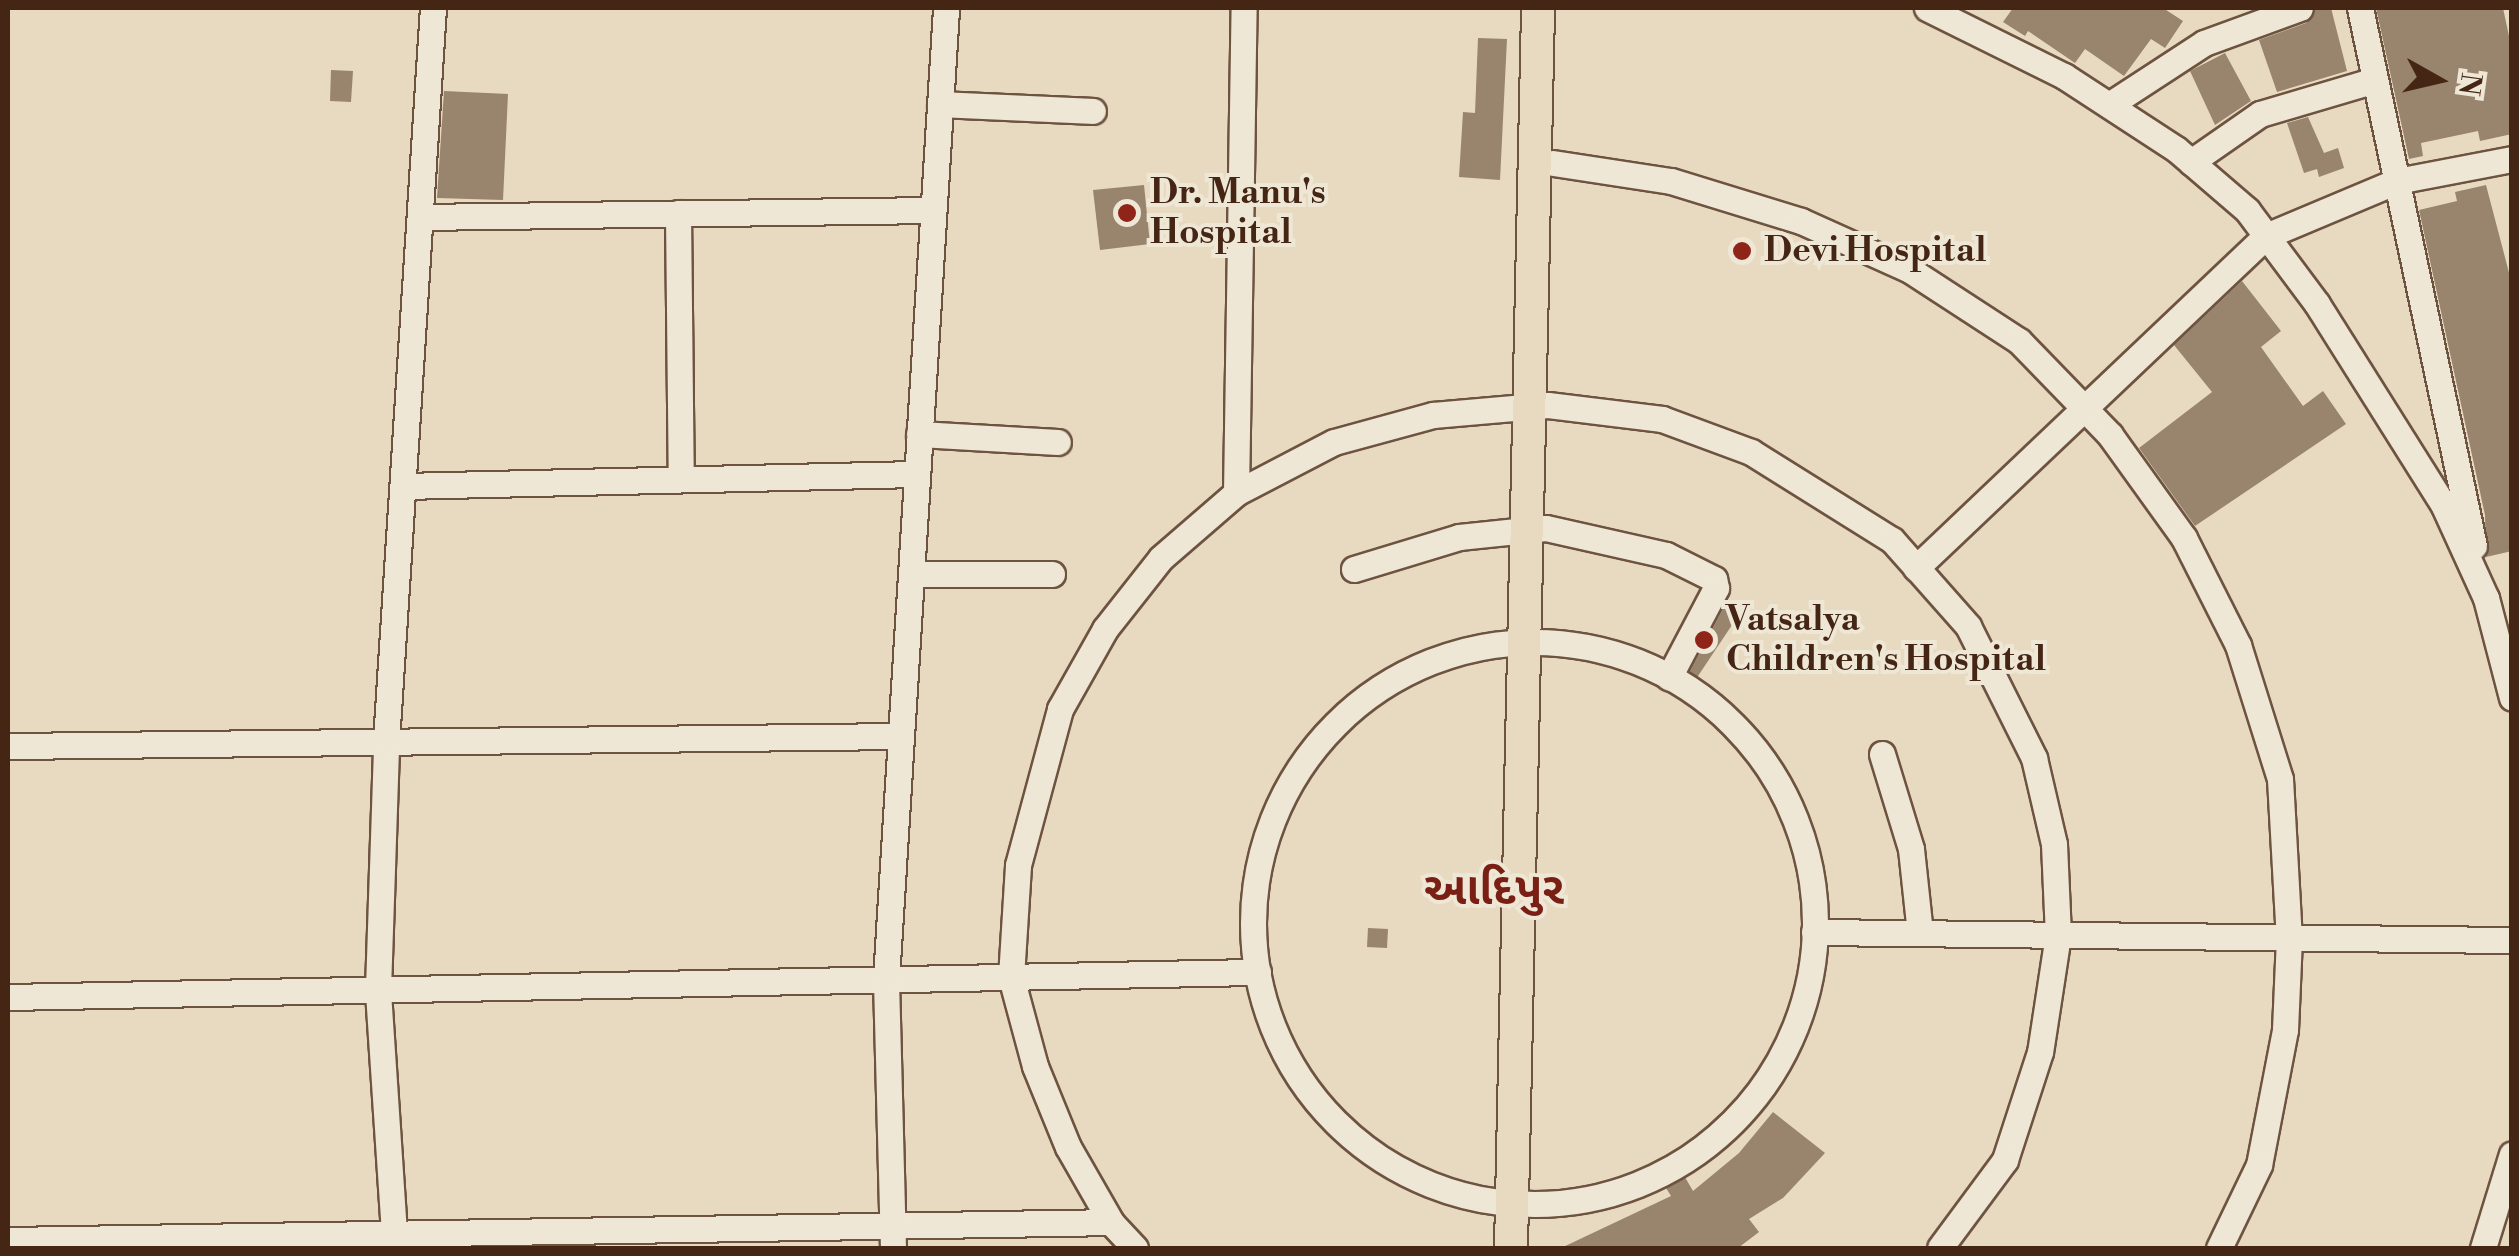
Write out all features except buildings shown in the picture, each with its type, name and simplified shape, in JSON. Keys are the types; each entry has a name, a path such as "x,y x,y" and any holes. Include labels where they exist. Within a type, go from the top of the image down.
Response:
{"main road":[{"path":"1511,1248 1521,1205 1534,640 1538,8"},
{"path":"1538,406 1553,163 1556,8"},
{"path":"1521,1205 1530,1248"}],"street":[{"path":"394,1241 378,990 386,742 433,8"},
{"path":"892,1237 886,979 946,8"},
{"path":"1236,494 1244,8"},
{"path":"1927,8 2108,105 2191,162 2266,236 2317,304 2444,506 2486,598"},
{"path":"2108,105 2204,43 2300,8"},
{"path":"2360,8 2486,598 2512,698"},
{"path":"2191,162 2260,114 2376,80"},
{"path":"940,104 1093,111"},
{"path":"1553,163 1671,181 1801,221 1910,270 2019,342 2084,408 2184,538 2238,645 2280,779 2289,938 2285,1030 2259,1165 2220,1248"},
{"path":"1916,568 2266,236 2397,181 2510,164"},
{"path":"420,217 933,210"},
{"path":"678,214 680,479"},
{"path":"1135,1248 1111,1222 1042,1082 1010,977 1018,865 1060,710 1105,629 1161,558 1236,494 1334,442 1433,414 1538,406 1662,419 1751,452 1836,500 1892,540 1968,626 2034,758 2054,844 2058,935 2040,1052 2005,1160 1940,1248"},
{"path":"919,434 1058,442"},
{"path":"402,486 917,474"},
{"path":"1354,569 1459,537 1536,529 1666,556 1714,579 1714,598 1670,677"},
{"path":"911,574 1052,574"},
{"path":"2486,598 2512,592"},
{"path":"1534,640 1593,647 1670,677 1728,718 1758,752 1792,811 1809,864 1814,932 1798,1018 1775,1068 1744,1110 1666,1172 1610,1195 1521,1205 1443,1190 1395,1169 1350,1136 1310,1095 1276,1035 1258,972 1256,878 1272,820 1329,730 1377,689 1428,661 1534,640"},
{"path":"8,746 901,736"},
{"path":"1882,754 1911,849 1920,933"},
{"path":"1814,932 2512,940"},
{"path":"8,997 1258,972"},
{"path":"2483,1248 2512,1154"},
{"path":"8,1240 892,1237 1111,1222"}],"place":[{"name":"Dr. Manu's Hospital","path":"1127,213"},
{"name":"Devi Hospital","path":"1742,251"},
{"name":"Vatsalya Children's Hospital","path":"1704,640"}],"district":[{"name":"આદિપુર","path":"1494,891"}]}
